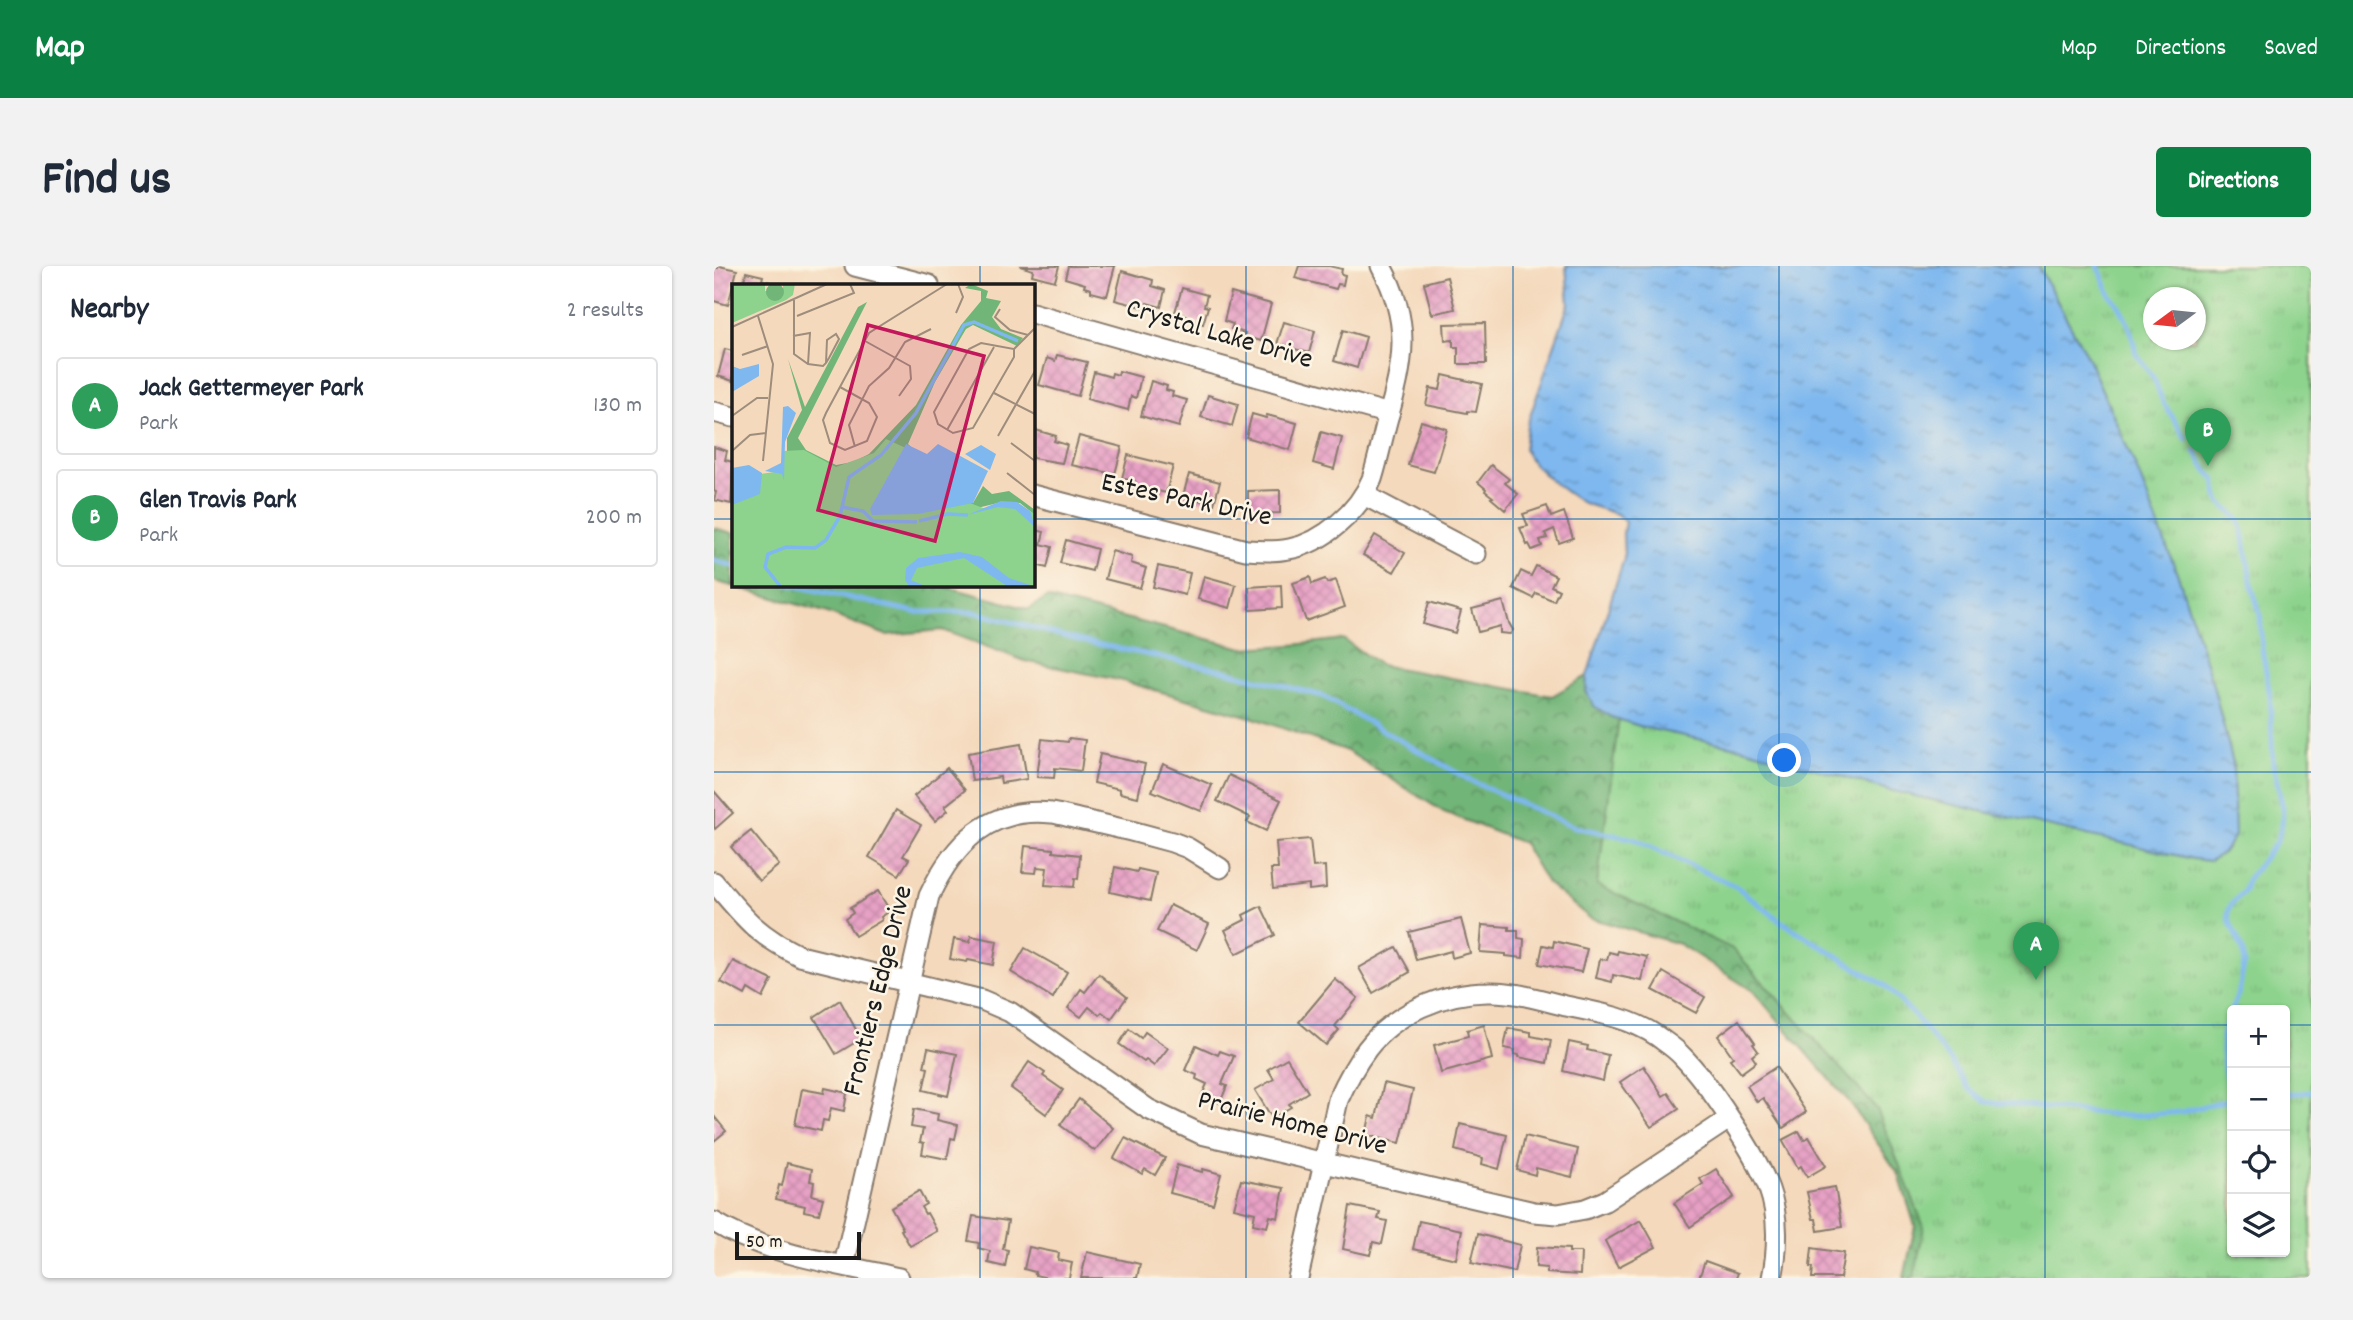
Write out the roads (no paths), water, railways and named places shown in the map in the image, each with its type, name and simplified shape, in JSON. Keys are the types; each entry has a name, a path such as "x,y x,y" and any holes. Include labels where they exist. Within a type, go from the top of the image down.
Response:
{"street":[{"path":"855,266 925,284"},
{"name":"Estes Park Drive","path":"1034,496 1246,550 1269,552 1292,549 1315,540 1350,512 1364,495 1390,414 1403,353 1402,328 1397,303 1381,266"},
{"name":"Crystal Lake Drive","path":"1034,314 1390,414"},
{"path":"714,412 732,417"},
{"path":"1364,495 1476,554"},
{"name":"Frontiers Edge Drive","path":"844,1265 929,896 939,873 955,850 971,836 1003,818 1028,813 1052,813 1132,831 1188,848 1220,868"},
{"name":"Prairie Home Drive","path":"714,882 751,926 773,943 800,956 982,1000 1010,1012 1148,1108 1200,1134 1515,1209 1558,1214 1586,1209 1605,1201 1729,1119"},
{"path":"1297,1278 1338,1100 1350,1073 1368,1046 1413,1011 1432,1002 1459,994 1489,992 1520,995 1633,1023 1655,1035 1681,1055 1729,1119 1770,1189 1777,1244 1772,1278"},
{"path":"714,1222 750,1241 801,1256 900,1278"}],"water":[{"path":"1566,266 2038,266 2088,358 2135,465 2179,578 2213,685 2233,763 2235,836 2223,853 2209,861 2193,859 1888,790 1747,749 1646,728 1611,717 1594,706 1586,691 1587,676 1624,558 1625,522 1617,514 1583,503 1566,492 1532,462 1524,449 1527,425 1569,303"}],"waterway":[{"path":"2098,266 2110,295 2120,307 2130,328 2136,353 2154,379 2163,402 2186,439"},
{"path":"2195,451 2215,479 2220,502 2238,519 2243,532 2252,587 2260,614 2262,649 2270,696 2273,765 2283,808 2277,841 2247,880 2244,891 2228,912 2243,951 2244,965 2239,991 2222,1035 2227,1080"},
{"path":"714,560 732,566"},
{"path":"796,586 915,612 974,612 1082,641 1218,669 1323,696 1471,781 1575,827 1634,839 1737,887 1779,920 1884,985 1914,1015 1950,1060 1968,1088 1986,1102 2130,1116 2181,1112 2227,1100"},
{"path":"2290,1094 2311,1092"}],"place":[{"name":"Glen Travis Park","path":"2208,466"},
{"name":"Jack Gettermeyer Park","path":"2036,980"}]}
